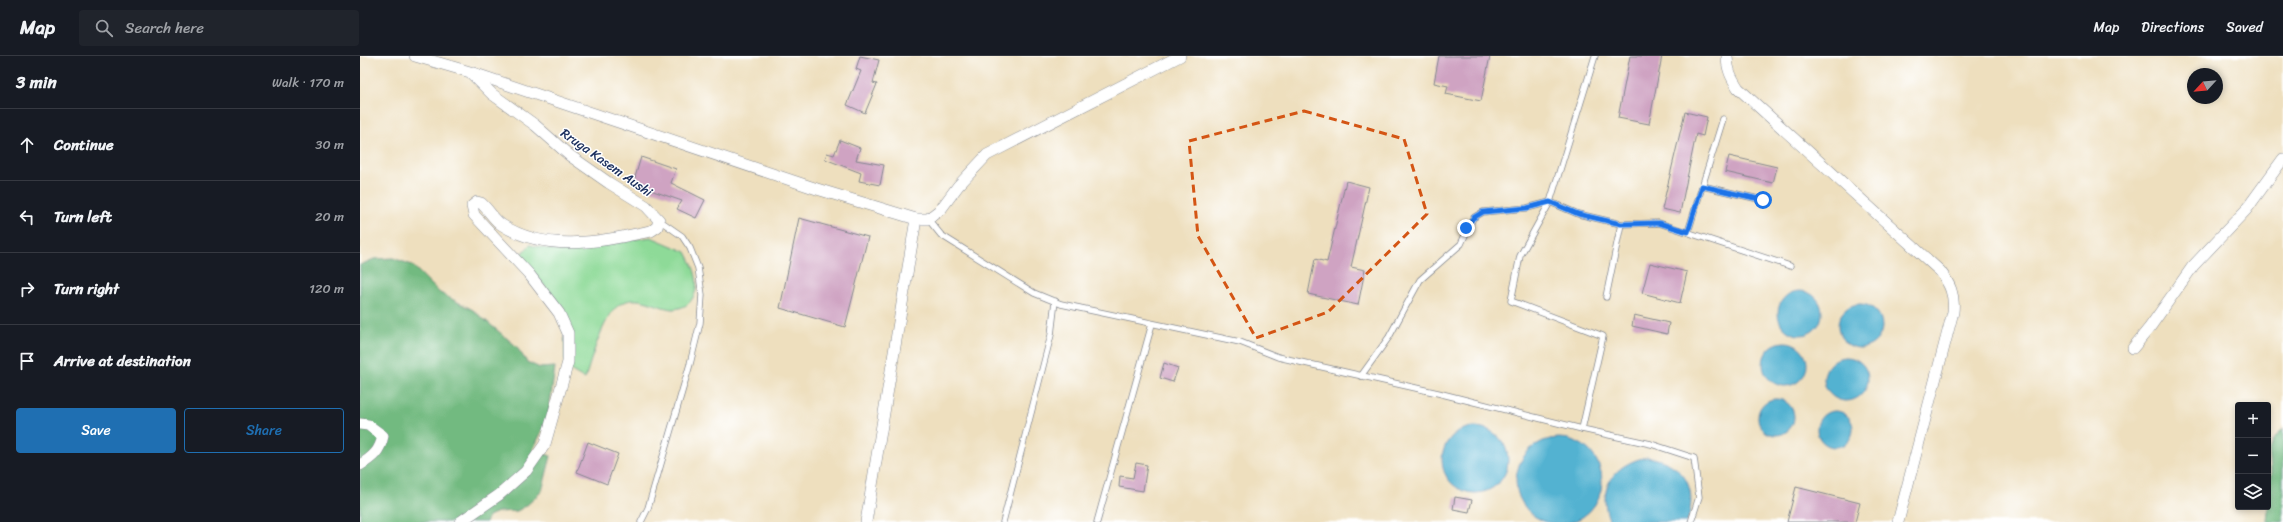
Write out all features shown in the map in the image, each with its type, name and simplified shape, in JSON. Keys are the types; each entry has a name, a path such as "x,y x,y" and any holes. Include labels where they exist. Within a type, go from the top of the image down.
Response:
{"street":[{"name":"Rruga Kasem Aushi","path":"415,56 470,72 492,94 534,125 569,155 609,183 646,206 659,220"},
{"path":"470,72 817,189 922,219 941,209 958,186 987,155 1180,56"},
{"path":"1727,56 1727,66 1730,77 1738,88 1940,271 1952,290 1954,302 1953,312 1898,522"},
{"path":"2133,348 2150,327 2193,266 2246,210 2283,159"},
{"path":"460,522 499,495 526,471 545,444 568,362 568,333 559,313 529,274 474,215 472,206 477,202 481,203 501,224 529,239 563,243 587,244 651,231 657,227 659,220"},
{"path":"866,522 922,219"},
{"path":"360,424 368,425 383,436 381,445 376,454 360,465"}],"lane":[{"path":"1582,429 1603,336 1511,301 1520,256 1550,202 1595,56"},
{"path":"1688,232 1723,119"},
{"path":"1702,186 1763,200"},
{"path":"1361,376 1389,337 1420,280 1461,244 1473,218 1483,212 1527,208 1550,202 1578,214 1621,224 1659,223 1790,266"},
{"path":"922,219 941,235 1034,293 1054,301 1152,324 1240,342 1278,357 1651,444 1694,458 1699,497 1691,522"},
{"path":"641,522 648,508 690,364 700,323 702,295 698,268 690,248 682,236 659,220"},
{"path":"1606,297 1621,224"},
{"path":"1004,522 1051,335 1054,301"},
{"path":"1097,522 1152,324"}],"highlighted area":[{"path":"1304,111 1404,139 1427,214 1328,312 1256,338 1198,236 1189,141"}],"green space":[{"path":"651,237 686,252 695,271 697,284 696,291 689,303 681,308 666,308 641,300 635,300 622,303 615,308 609,316 599,337 585,379 565,367 564,313 556,300 519,256 530,245 551,250 564,251 586,249"},
{"path":"393,258 412,265 440,293 473,310 516,346 527,362 540,368 555,367 548,418 533,450 551,456 542,491 526,506 517,511 498,512 489,516 486,522 360,522 360,265 374,259"},
{"path":"2283,429 2283,522 2267,522 2268,510 2271,510 2272,442"}],"water":[{"path":"1796,291 1804,291 1816,297 1822,309 1822,317 1816,329 1804,335 1796,335 1784,329 1778,317 1778,309 1784,297"},
{"path":"1856,304 1864,304 1876,310 1882,322 1882,330 1876,342 1864,348 1856,348 1844,342 1838,330 1838,322 1844,310"},
{"path":"1781,342 1789,342 1801,348 1807,360 1807,368 1801,380 1789,386 1781,386 1769,380 1763,368 1763,360 1769,348"},
{"path":"1842,357 1850,357 1862,363 1868,375 1868,383 1862,395 1850,401 1842,401 1830,395 1824,383 1824,375 1830,363"},
{"path":"1780,399 1789,404 1793,410 1793,424 1789,430 1780,435 1772,435 1763,430 1759,424 1758,413 1763,404 1769,400"},
{"path":"1839,411 1848,416 1852,422 1852,436 1848,442 1839,447 1831,447 1822,442 1818,436 1817,425 1822,416 1828,412"},
{"path":"1475,427 1488,429 1503,442 1506,447 1508,460 1506,473 1493,488 1488,491 1475,493 1462,491 1447,478 1444,473 1442,460 1444,447 1457,432 1462,429"},
{"path":"1551,438 1567,438 1583,445 1590,450 1595,457 1602,473 1602,489 1595,505 1590,512 1570,523 1548,523 1535,517 1528,512 1523,505 1516,489 1516,473 1523,457 1528,450 1535,445"},
{"path":"1647,457 1670,464 1685,478 1689,487 1691,498 1687,522 1610,522 1606,510 1605,499 1610,480 1625,465 1635,460"}],"building":[{"path":"860,56 879,60 873,83 877,84 865,113 847,105 861,71 856,69"},
{"path":"1439,56 1490,56 1481,101 1446,94 1448,86 1434,83"},
{"path":"1630,56 1662,56 1649,124 1618,118"},
{"path":"1685,112 1707,117 1703,136 1696,134 1680,213 1662,209"},
{"path":"840,140 860,148 856,160 884,165 880,185 859,181 861,173 825,159 827,153 834,155"},
{"path":"1729,156 1777,167 1773,183 1725,172"},
{"path":"641,157 676,169 671,183 705,200 696,218 677,209 682,201 633,184"},
{"path":"1346,181 1369,187 1351,267 1365,270 1358,305 1308,294 1315,259 1327,262"},
{"path":"799,218 868,237 845,327 780,308"},
{"path":"1650,263 1687,272 1680,303 1642,293"},
{"path":"1634,315 1669,323 1667,334 1632,326"},
{"path":"1164,363 1178,368 1173,382 1160,378"},
{"path":"588,442 618,454 607,484 577,472"},
{"path":"1136,463 1147,465 1143,491 1119,487 1120,476 1133,478"},
{"path":"1796,487 1860,503 1855,522 1787,522"},
{"path":"1455,497 1472,500 1469,512 1453,509"}],"route":[{"path":"1466,228 1473,218 1483,212 1527,208 1550,202 1578,214 1621,224 1659,223 1688,232 1702,186 1763,200"}]}
